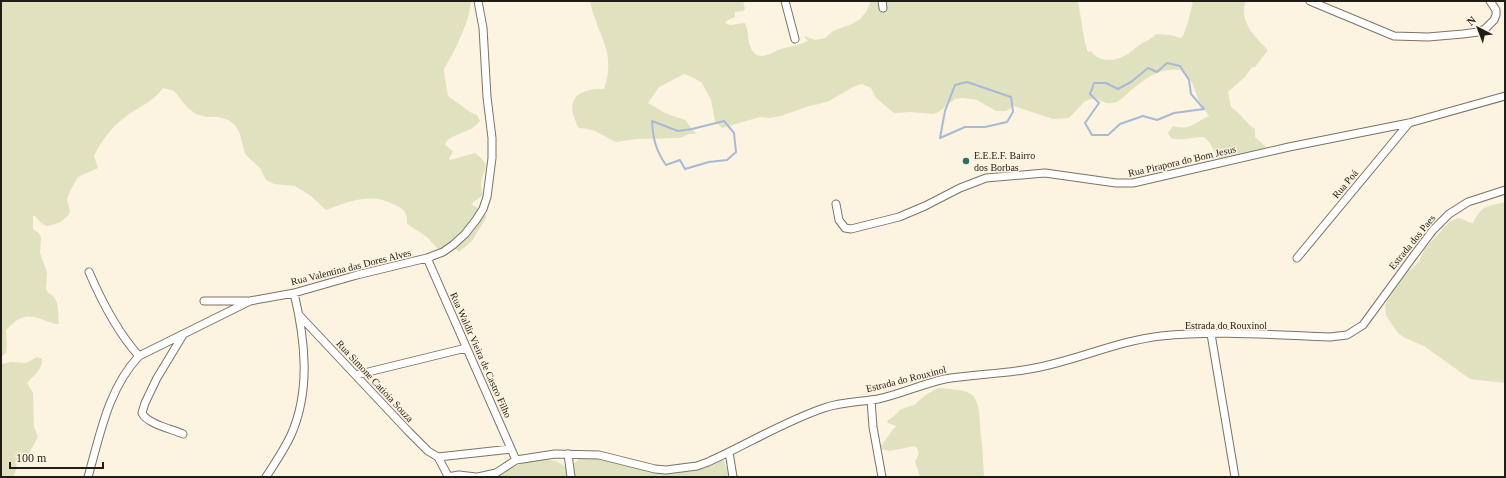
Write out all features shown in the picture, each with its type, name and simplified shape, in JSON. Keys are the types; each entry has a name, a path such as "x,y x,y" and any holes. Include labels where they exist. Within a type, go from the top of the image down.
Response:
{"street":[{"name":"Rua Valentina das Dores Alves","path":"88,477 105,416 121,381 139,356 183,335 219,315 250,301 294,293 356,275 427,258 443,252 465,234 476,220 487,197 492,158 492,138 483,28 478,1"},
{"path":"785,1 795,39"},
{"path":"1310,1 1394,36 1409,37 1428,37 1478,32 1485,29 1494,20 1496,10 1490,1"},
{"name":"Rua Pirapora do Bom Jesus","path":"836,204 839,220 845,228 851,229 899,217 926,206 960,188 986,178 1045,173 1116,183 1133,183 1289,147 1409,122 1505,96"},
{"name":"Rua Poá","path":"1297,258 1409,122"},
{"name":"Estrada dos Paes","path":"1384,294 1433,230 1449,214 1468,202 1505,190"},
{"name":"Rua Waldir Vieira de Castro Filho","path":"427,258 516,460"},
{"path":"89,272 124,339 139,356"},
{"path":"266,477 281,455 292,434 299,410 304,373 299,315 294,293"},
{"name":"Estrada do Rouxinol","path":"447,476 459,475 477,477 496,473 516,460 541,455 599,455 654,469 666,470 697,466 815,411 835,404 871,400 938,380 1035,368 1136,340 1161,336 1211,334 1347,335 1362,324 1384,294"},
{"path":"204,301 250,301"},
{"name":"Rua Simone Catioia Souza","path":"299,315 421,444 428,451 438,457 447,476"},
{"path":"1211,334 1235,477"},
{"path":"183,335 157,378 142,413 151,422 183,434"},
{"path":"356,375 466,348"},
{"path":"871,400 873,427 882,477"},
{"path":"438,457 511,449"},
{"path":"729,452 733,477"},
{"path":"568,454 571,477"}],"green space":[{"path":"1,1 471,1 470,10 464,27 453,54 444,69 444,72 448,96 470,112 477,115 480,121 471,129 450,138 445,145 453,151 449,159 450,160 475,153 486,165 481,185 483,195 471,204 482,211 486,218 472,241 459,252 455,248 439,250 427,237 407,224 407,217 403,210 386,201 369,198 360,199 326,210 311,196 295,186 274,184 266,180 260,168 245,154 240,134 235,125 228,120 218,117 206,117 196,114 188,108 174,91 163,88 154,98 119,122 107,135 94,156 98,168 78,177 71,189 67,199 70,211 68,216 59,223 47,226 33,216 33,229 39,233 41,237 40,253 47,272 46,289 48,293 55,298 59,324 29,316 18,320 6,330 6,353 1,357"},
{"path":"590,1 743,1 745,9 743,11 735,12 735,17 726,21 725,23 730,25 745,23 752,51 757,55 763,56 808,41 805,36 815,40 825,38 833,31 852,24 860,19 866,12 871,1 875,1 883,7 886,1 1078,1 1085,43 1088,52 1091,51 1101,59 1114,60 1126,55 1156,34 1170,35 1181,38 1188,22 1193,1 1246,1 1244,15 1246,22 1253,34 1268,50 1255,67 1252,67 1245,77 1228,92 1231,107 1255,129 1255,137 1265,146 1265,154 1219,161 1210,143 1204,137 1183,139 1171,138 1168,133 1173,126 1184,128 1192,126 1209,116 1198,99 1192,82 1180,70 1165,71 1152,76 1140,83 1123,98 1114,103 1104,102 1095,98 1085,101 1069,118 1053,119 1014,106 1006,111 996,111 977,100 963,98 955,99 937,113 894,113 876,98 871,88 862,84 853,87 829,101 781,116 770,118 760,117 722,128 715,121 711,100 702,83 684,74 659,87 648,103 665,113 685,120 696,134 689,134 680,138 637,139 616,142 595,131 579,128 572,111 575,98 579,94 594,89 604,89 607,75 607,53"},
{"path":"1505,202 1505,383 1470,379 1424,346 1405,338 1398,333 1386,316 1385,305 1407,273 1419,262 1424,250 1449,222 1458,218 1473,223 1479,213 1485,208"},
{"path":"37,357 42,359 41,366 27,383 33,393 34,427 38,437 28,455 25,458 17,459 16,470 13,477 1,477 1,364 12,362 26,363"},
{"path":"938,388 966,392 973,396 976,400 979,413 983,451 984,477 920,477 915,461 918,454 918,449 915,446 889,451 882,449 881,446 896,426 888,423 887,421 901,409 914,405 927,394"},
{"path":"586,457 661,470 716,459 723,459 730,477 477,477 504,471 523,463 541,459 556,461 568,468 579,459"}],"waterway":[{"path":"1167,63 1180,66 1189,80 1191,94 1204,109 1174,113 1157,120 1143,116 1120,124 1108,135 1092,135 1085,123 1099,103 1090,94 1094,83 1106,83 1118,89 1131,82 1148,68 1157,72 1167,63"},
{"path":"967,82 1011,97 1013,112 1007,122 985,127 965,127 940,138 945,111 955,85 967,82"},
{"path":"652,121 678,131 724,121 734,133 736,152 727,160 709,162 685,169 680,160 666,165 656,144 653,134 652,121"}],"place":[{"name":"E.E.E.F. Bairro dos Borbas","path":"966,161"}]}
